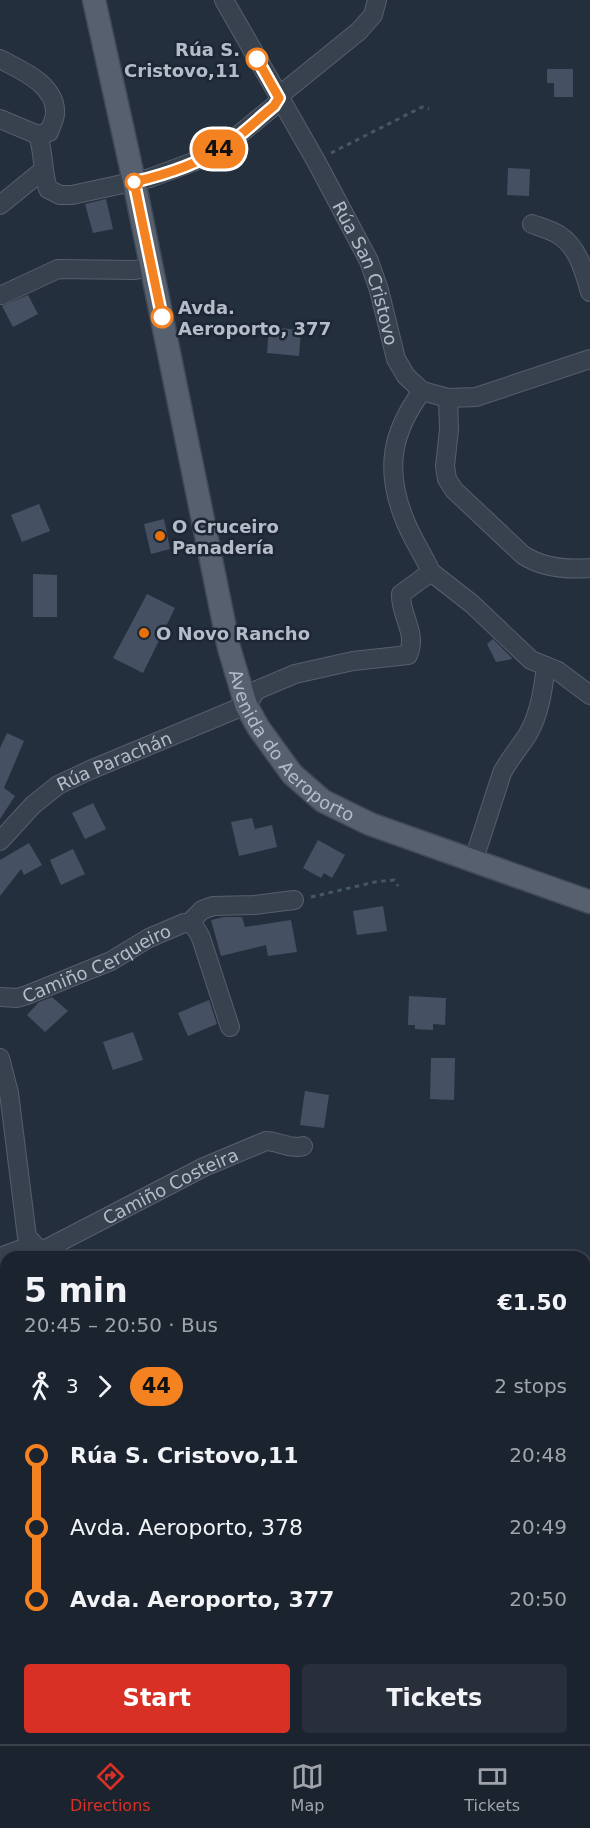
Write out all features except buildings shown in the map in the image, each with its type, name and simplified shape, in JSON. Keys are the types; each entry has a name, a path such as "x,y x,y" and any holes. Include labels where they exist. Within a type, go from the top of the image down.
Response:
{"main road":[{"name":"Avenida do Aeroporto","path":"94,0 134,182 229,648 246,705 268,742 292,774 323,801 370,824 590,902"}],"street":[{"name":"Rúa San Cristovo","path":"224,0 316,161 369,261 379,290 396,359 406,376 422,391"},
{"path":"38,135 43,151 42,171 48,189 60,195 72,195 150,178 192,162 224,147 274,106 285,91 359,31 373,15 377,0"},
{"path":"0,59 35,77 53,99 56,114 49,132 38,135 0,119"},
{"path":"0,205 42,171"},
{"path":"532,224 559,235 574,249 590,292"},
{"path":"2,295 58,269 135,270 151,267"},
{"path":"590,359 476,397 448,398 422,391 406,412 392,464 397,498 404,520 431,572 472,604 525,656 558,670 590,695"},
{"path":"448,398 449,430 445,466 447,479 454,490 523,555 534,562 560,568 590,568"},
{"name":"Rúa Parachán","path":"0,841 33,805 58,785 246,705 257,690 295,674 353,661 408,656 412,646 400,594 431,572"},
{"path":"473,862 502,773 528,734 536,714 543,690 546,666"},
{"name":"Camiño Cerqueiro","path":"189,923 202,910 213,906 254,905 294,900"},
{"name":"Camiño Cerqueiro","path":"0,997 17,998 27,995 111,961 149,938 189,923 195,927 201,938 231,1027"},
{"path":"0,1058 9,1092 27,1237 40,1251"},
{"name":"Camiño Costeira","path":"40,1251 204,1167 266,1141 276,1141 298,1148 303,1146"}],"path":[{"path":"316,161 423,107 429,109"},
{"path":"294,900 375,882 394,880 398,886"}],"bus line":[{"name":"44","path":"162,317 134,182 192,162 224,147 274,106 279,98 257,59"}],"place":[{"name":"Rúa S. Cristovo,11","path":"257,59"},
{"name":"Avda. Aeroporto, 377","path":"162,317"},
{"name":"O Cruceiro Panadería","path":"160,536"},
{"name":"O Novo Rancho","path":"144,633"}]}
